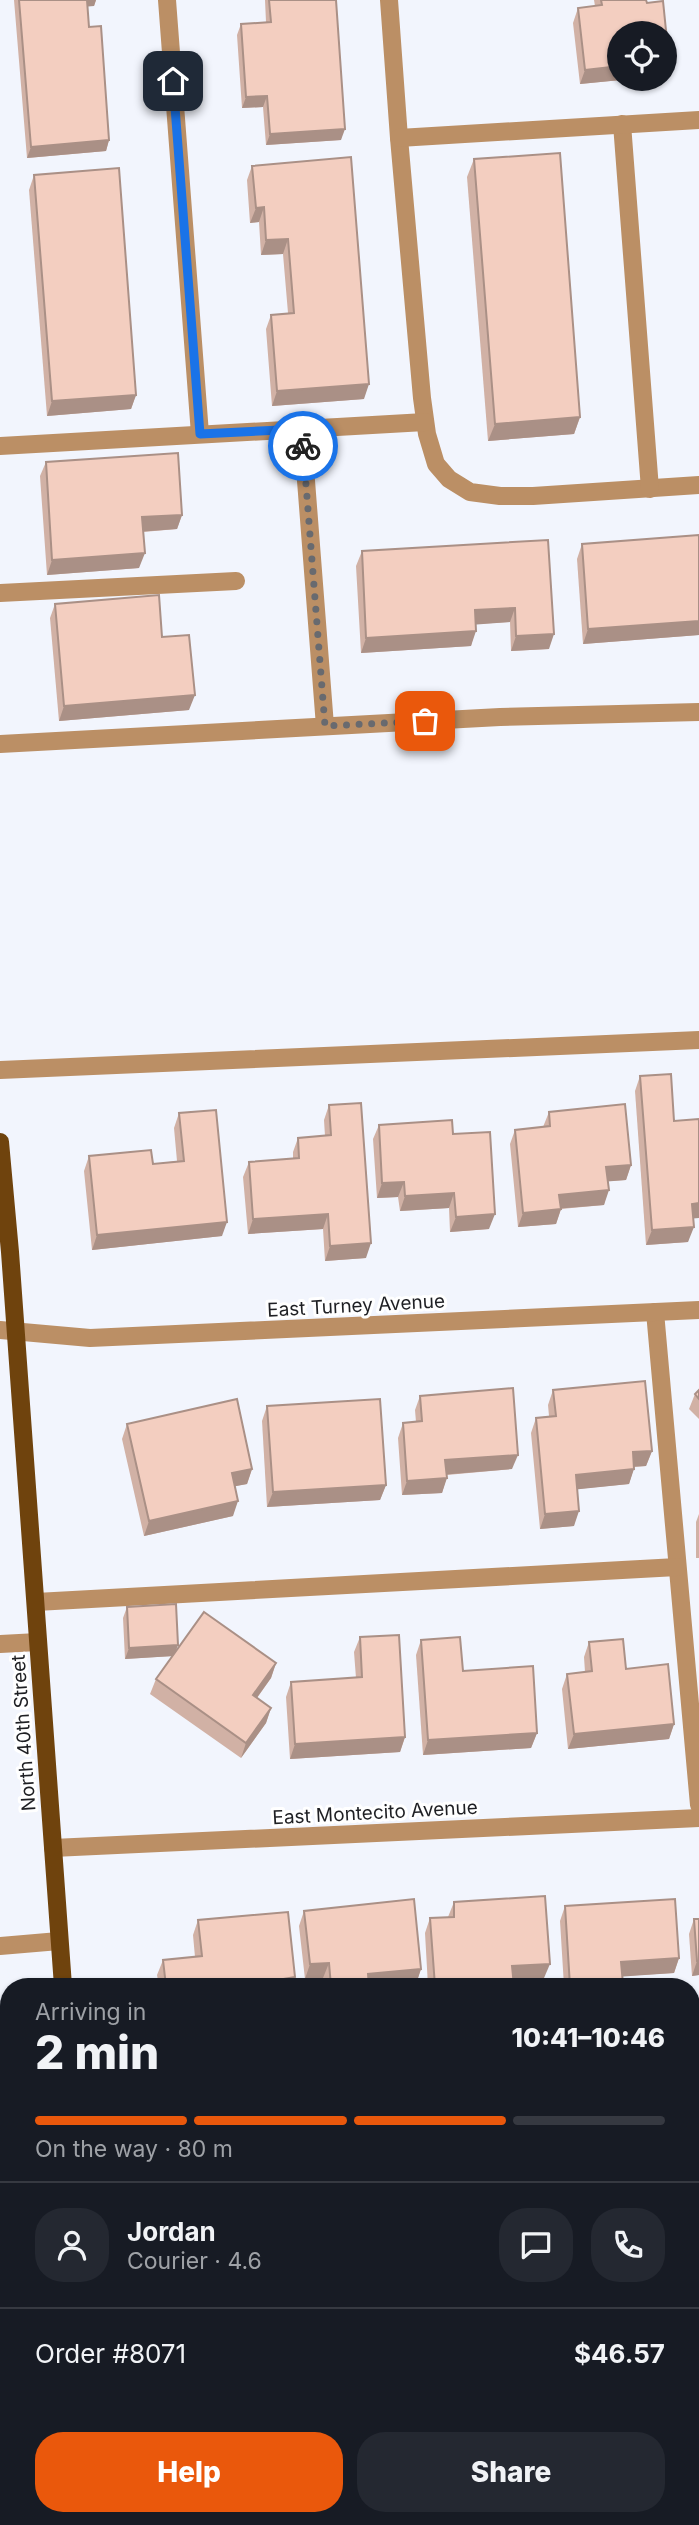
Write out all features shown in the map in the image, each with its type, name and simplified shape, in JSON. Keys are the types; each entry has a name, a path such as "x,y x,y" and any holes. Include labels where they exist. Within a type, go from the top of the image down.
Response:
{"main road":[{"name":"North 40th Street","path":"0,1142 8,1331 36,1602 62,1978"}],"street":[{"path":"167,0 200,434"},
{"path":"389,0 425,422 436,464 449,479 470,492 500,496 699,485"},
{"path":"399,138 699,120"},
{"path":"622,124 650,489"},
{"path":"0,446 425,422"},
{"path":"302,429 325,726"},
{"path":"0,593 236,581"},
{"path":"0,744 500,717 699,712"},
{"path":"0,1070 699,1040"},
{"name":"East Turney Avenue","path":"8,1331 90,1338 699,1310"},
{"path":"655,1312 699,1805"},
{"path":"36,1602 677,1567"},
{"path":"0,1644 38,1642"},
{"name":"East Montecito Avenue","path":"53,1848 699,1818"},
{"path":"0,1946 59,1941"}],"building":[{"path":"19,0 87,0 89,27 101,26 109,140 31,147"},
{"path":"269,0 336,0 345,129 270,134 267,96 246,97 241,24 271,22"},
{"path":"601,0 646,0 647,3 663,1 665,21 607,21 607,67 585,70 578,8 602,5"},
{"path":"560,153 580,417 495,424 474,159"},
{"path":"351,157 369,384 277,391 271,315 294,313 288,239 266,240 264,207 256,208 252,166"},
{"path":"119,168 136,395 52,401 34,175"},
{"path":"178,453 182,515 142,517 145,553 52,560 46,462"},
{"path":"699,535 699,621 588,629 582,544"},
{"path":"548,540 554,634 516,636 515,608 475,610 476,631 366,638 362,551"},
{"path":"159,595 162,637 189,635 195,695 64,706 55,604"},
{"path":"671,1074 674,1121 699,1119 699,1203 692,1204 694,1227 652,1230 640,1076"},
{"path":"361,1103 371,1243 330,1246 328,1214 253,1219 249,1162 299,1158 298,1138 331,1135 329,1105"},
{"path":"625,1104 631,1165 606,1167 609,1190 559,1195 561,1209 523,1213 515,1130 550,1126 549,1112"},
{"path":"216,1110 227,1222 97,1235 89,1156 151,1150 153,1164 184,1161 179,1113"},
{"path":"452,1120 453,1134 490,1132 495,1214 456,1217 454,1193 405,1196 404,1182 382,1183 379,1125"},
{"path":"645,1381 652,1451 633,1452 634,1469 576,1475 579,1511 545,1514 536,1418 556,1416 553,1390"},
{"path":"513,1388 518,1455 445,1460 447,1478 407,1481 403,1423 422,1421 420,1396"},
{"path":"237,1399 252,1469 232,1473 238,1501 149,1521 127,1424"},
{"path":"380,1399 386,1485 273,1492 267,1406"},
{"path":"176,1604 178,1645 129,1648 127,1607"},
{"path":"204,1612 276,1663 253,1695 271,1708 246,1743 156,1679"},
{"path":"399,1635 405,1737 295,1744 291,1682 362,1677 360,1637"},
{"path":"460,1637 463,1671 533,1666 537,1733 428,1740 421,1640"},
{"path":"623,1639 626,1669 668,1664 674,1724 574,1734 567,1674 592,1671 589,1642"},
{"path":"545,1896 550,1964 512,1966 513,1978 434,1978 430,1918 454,1917 454,1902"},
{"path":"414,1899 421,1969 368,1974 368,1978 330,1978 329,1963 310,1964 304,1911"},
{"path":"675,1899 679,1958 621,1962 622,1978 570,1978 565,1906"},
{"path":"288,1912 295,1977 165,1978 163,1960 202,1956 198,1920"},
{"path":"694,1919 699,1919 699,1961 697,1961"}],"way so far":[{"path":"303,446 325,726 425,721"}],"route":[{"path":"173,81 200,434 302,429 303,446"}]}
